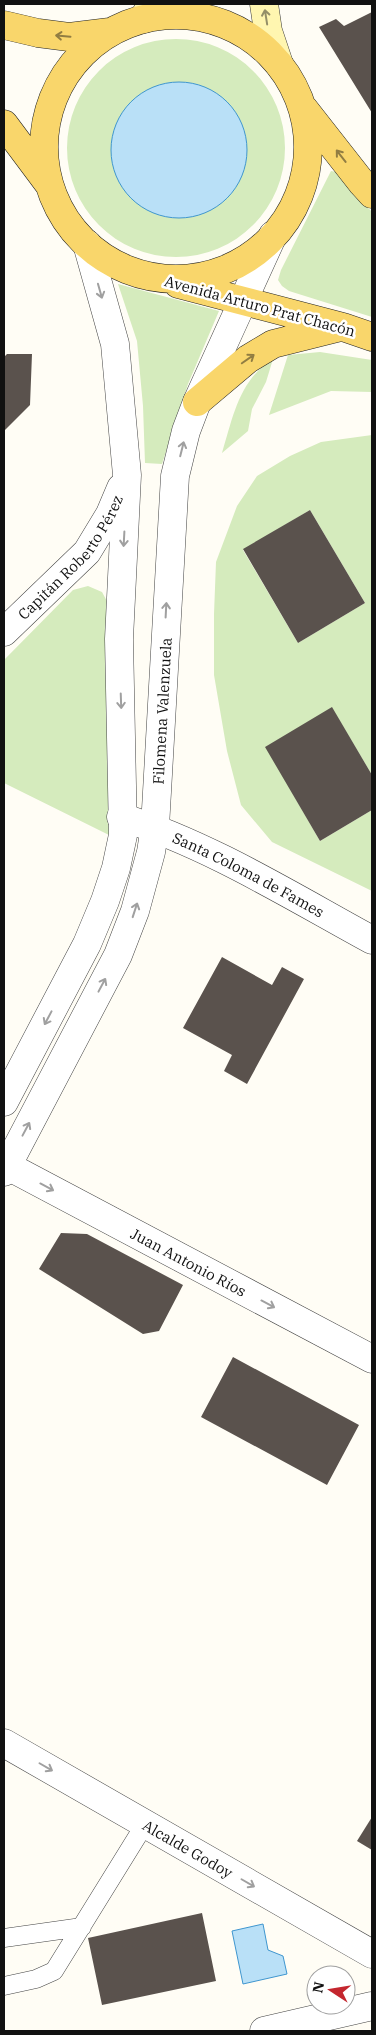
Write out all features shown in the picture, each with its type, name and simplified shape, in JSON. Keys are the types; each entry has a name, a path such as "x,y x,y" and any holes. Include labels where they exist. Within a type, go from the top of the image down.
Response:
{"main road":[{"path":"264,4 268,31 279,64"},
{"name":"Avenida Arturo Prat Chacón","path":"147,276 170,279 194,278 216,273 237,264 257,251 274,235 289,214 302,184 307,161 307,136 301,105 292,83 279,64 248,35 208,18 186,14 164,15 147,11 91,46 73,65 59,87 50,111 45,145 51,187 60,208 72,227 87,244 105,258 125,269 147,276 343,327 372,337"},
{"name":"Avenida Arturo Prat Chacón","path":"4,25 38,33 69,37 112,32"},
{"name":"Avenida Arturo Prat Chacón","path":"301,105 372,194"},
{"name":"Avenida Arturo Prat Chacón","path":"4,124 51,187"},
{"path":"197,402 248,358 273,344 343,327"}],"street":[{"name":"Filomena Valenzuela","path":"5,1167 118,955 136,911 155,828 175,476 186,431 197,402 242,300 274,235"},
{"path":"4,1102 87,944 116,868 123,835 121,817 123,777 119,639 126,475 115,344 87,244"},
{"name":"Capitán Roberto Pérez","path":"4,632 88,552 110,514 126,475"},
{"name":"Santa Coloma de Fames","path":"121,817 155,828 237,866 372,940"},
{"name":"Juan Antonio Ríos","path":"5,1167 372,1359"},
{"name":"Alcalde Godoy","path":"4,1743 372,1954"},
{"path":"264,2031 372,2006"}],"lane":[{"path":"4,1986 36,1979 54,1971 145,1824"},
{"path":"4,1938 82,1927"}],"green space":[{"path":"176,39 197,41 218,47 236,57 253,71 267,88 277,106 283,127 285,148 283,169 277,190 267,208 253,225 236,239 218,249 197,255 176,257 155,255 134,249 116,239 99,225 85,208 75,190 69,169 67,148 69,127 75,106 85,88 99,71 116,57 134,47 155,41"},
{"path":"331,171 336,172 372,212 372,317 289,291 278,280 281,270"},
{"path":"118,284 219,311 188,384 162,464 145,463 143,406 137,341"},
{"path":"320,352 372,360 372,392 331,391 269,415 288,355"},
{"path":"273,359 266,382 252,409 248,431 222,453 234,413 245,388 252,377"},
{"path":"372,435 372,775 332,708 266,747 320,841 372,810 372,891 272,842 241,805 227,751 214,675 216,562 237,506 257,476 290,456 321,442","holes":["310,510 365,603 298,643 243,550"]},
{"path":"88,586 102,592 109,605 113,837 4,783 4,660 73,590"}],"water":[{"path":"179,82 205,87 217,93 227,102 236,112 242,124 247,150 242,176 236,188 227,198 217,207 205,213 179,218 153,213 141,207 131,198 122,188 116,176 111,150 116,124 122,112 131,102 141,93 153,87"},
{"path":"263,1924 268,1950 283,1956 287,1974 243,1984 232,1931"}],"building":[{"path":"372,12 372,113 319,27 336,19 344,26"},
{"path":"7,354 32,354 30,405 4,431 4,357"},
{"path":"310,510 365,603 298,643 243,549"},
{"path":"332,707 372,775 372,810 320,841 265,747"},
{"path":"222,957 272,985 282,967 304,979 247,1084 224,1071 232,1055 183,1028"},
{"path":"61,1233 87,1234 183,1285 159,1331 143,1334 39,1269"},
{"path":"233,1357 359,1425 327,1485 201,1417"},
{"path":"372,1817 372,1850 357,1841"},
{"path":"202,1913 216,1981 102,2005 88,1938"}]}
